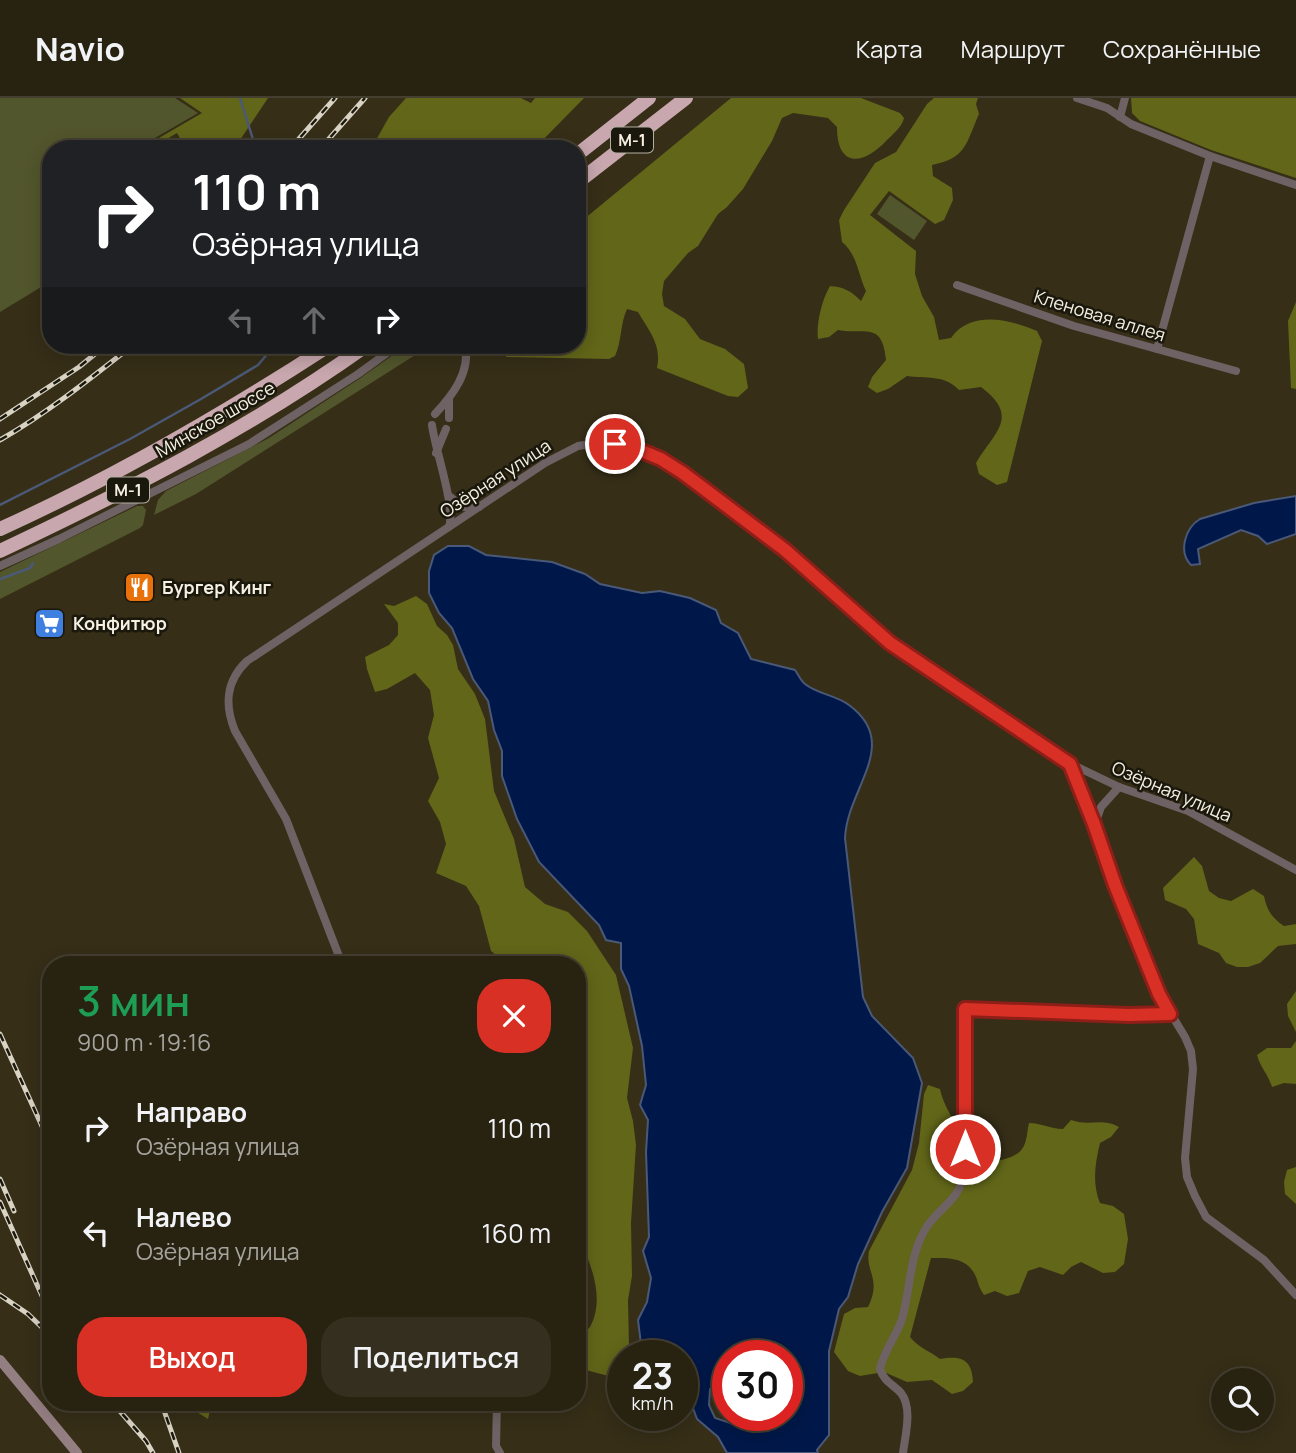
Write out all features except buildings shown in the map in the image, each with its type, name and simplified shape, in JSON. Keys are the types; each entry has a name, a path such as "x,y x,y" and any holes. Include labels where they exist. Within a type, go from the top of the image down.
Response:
{"highway":[{"name":"М-1","path":"586,148 649,98"},
{"name":"М-1","path":"586,176 687,98"},
{"name":"Минское шоссе","path":"0,529 158,450 212,420 316,354"},
{"name":"Минское шоссе","path":"0,551 182,461 291,397 354,354"}],"street":[{"path":"1077,98 1107,108 1130,124 1296,186"},
{"path":"1120,117 1125,98"},
{"path":"1157,349 1210,156"},
{"name":"Кленовая аллея","path":"957,285 1074,326 1236,371"},
{"path":"0,566 249,444 338,388 385,354"},
{"path":"435,414 458,384 465,354"},
{"path":"449,399 449,418"},
{"path":"432,425 436,453 448,495 451,520 449,527"},
{"path":"436,453 446,429"},
{"name":"Озёрная улица","path":"339,956 286,819 229,716 227,703 232,680 247,661 545,463 578,446 597,443 637,449 661,459 683,473 785,550 890,643 1070,764 1119,787 1188,811 1296,870"},
{"path":"448,495 463,507 479,507"},
{"path":"1070,764 1159,994 1191,1051 1193,1069 1185,1158 1187,1177 1195,1196 1206,1217 1264,1260 1296,1294"},
{"path":"1094,824 1101,807 1119,787"},
{"path":"903,1453 907,1408 901,1393 887,1383 880,1369 883,1354 901,1321 915,1254 928,1225 961,1188 965,1172 965,1009 1170,1014"},
{"path":"0,1360 42,1411"},
{"path":"42,1411 77,1453"},
{"path":"497,1411 496,1446 500,1453"}],"green space":[{"path":"0,98 175,98 198,113 152,140 42,140 42,286 0,312"},
{"path":"180,98 268,98 240,140 181,140 177,133 165,140 156,140 202,113"},
{"path":"406,98 521,98 531,103 535,98 584,98 543,140 376,140 389,117"},
{"path":"731,98 861,98 900,113 904,118 897,130 878,148 861,158 853,159 842,150 837,127 828,118 793,113 782,118 772,141 743,189 718,214 698,246 688,253 664,281 664,306 685,319 700,339 725,349 744,364 748,388 738,397 728,396 657,368 658,352 653,339 638,312 627,309 615,356 609,359 506,357 507,354 586,354 586,217"},
{"path":"934,98 978,98 976,104 979,114 964,148 952,158 932,165 933,176 952,188 953,200 944,220 935,224 889,191 870,215 916,251 915,274 922,296 934,317 939,340 951,338 969,323 991,320 1015,323 1037,331 1042,341 1007,482 997,485 979,474 976,463 996,433 1002,416 1000,407 981,387 959,390 941,379 907,376 877,393 868,387 872,377 886,360 881,340 876,335 864,331 838,330 829,337 818,339 820,312 830,286 847,290 861,301 866,291 854,258 842,242 839,220 875,163 896,152 927,104"},
{"path":"1131,98 1296,98 1296,178 1211,150 1140,121 1132,113"},
{"path":"890,195 927,221 914,240 877,214"},
{"path":"1296,302 1296,389 1291,388 1288,321"},
{"path":"394,354 417,354 196,494 154,515 158,500 166,491 269,438"},
{"path":"137,506 143,506 146,510 140,528 0,599 0,572"},
{"path":"416,596 427,604 437,626 447,635 453,645 458,669 475,694 485,719 494,791 514,839 525,887 545,904 568,912 587,931 616,975 633,1048 627,1098 636,1145 631,1223 632,1276 628,1300 629,1340 607,1340 607,1376 586,1370 586,1331 595,1316 597,1304 594,1280 586,1255 586,956 497,956 491,951 479,906 466,886 436,873 446,844 440,822 428,801 439,778 428,738 434,715 430,690 415,673 387,689 375,692 367,669 365,657 389,645 398,635 398,623 384,604 394,606"},
{"path":"1194,857 1202,866 1209,891 1219,898 1231,901 1253,889 1264,896 1270,913 1280,923 1284,926 1296,924 1296,944 1278,946 1260,963 1237,967 1226,963 1219,953 1198,944 1194,919 1186,909 1165,900 1163,888"},
{"path":"1296,991 1296,1032 1288,1016 1287,1004"},
{"path":"1296,1041 1296,1084 1284,1083 1272,1087 1257,1055 1267,1048 1291,1048"},
{"path":"928,1085 940,1089 957,1128 963,1151 971,1158 979,1160 995,1161 1018,1153 1025,1144 1029,1123 1063,1129 1071,1120 1107,1123 1119,1127 1111,1137 1100,1143 1095,1181 1100,1203 1113,1206 1124,1214 1128,1239 1124,1264 1115,1272 1103,1273 1081,1262 1063,1275 1040,1267 1028,1271 1019,1293 1007,1296 995,1291 984,1295 974,1273 961,1261 931,1258 910,1337 940,1359 960,1359 968,1364 973,1382 963,1391 952,1394 932,1380 907,1382 884,1372 860,1376 848,1371 834,1352 844,1314 855,1308 868,1307 872,1297 874,1289 869,1251 912,1170 919,1143 924,1094"},
{"path":"1296,1167 1296,1204 1285,1194 1284,1182 1287,1170"},
{"path":"195,1411 210,1411 208,1419"}],"water":[{"path":"1296,496 1296,534 1267,544 1258,536 1241,530 1198,549 1200,564 1191,565 1187,560 1185,540 1190,528 1200,519 1254,503"},
{"path":"448,546 469,546 486,555 552,562 585,574 600,584 642,593 660,591 690,598 716,610 721,623 738,633 751,659 795,670 810,687 849,705 864,720 871,735 872,751 868,767 848,820 845,838 863,997 872,1016 913,1058 922,1083 907,1168 882,1212 858,1264 848,1297 839,1309 829,1351 829,1435 817,1450 818,1453 727,1453 718,1437 698,1420 698,1340 640,1340 638,1320 647,1302 651,1278 643,1251 649,1237 646,1152 648,1120 640,1105 646,1085 642,1046 629,986 621,969 621,943 606,940 599,925 539,862 517,819 502,776 502,751 488,701 473,679 452,628 439,613 429,593 429,571 434,555"}],"waterway":[{"path":"240,98 253,140"},
{"path":"0,505 130,439 201,399 258,365 267,354"},
{"path":"0,579 30,568 33,563"}],"railway":[{"path":"298,140 335,98"},
{"path":"328,140 365,98"},
{"path":"0,419 95,354"},
{"path":"0,440 52,407 121,354"},
{"path":"0,1034 42,1126"},
{"path":"0,1179 14,1211"},
{"path":"0,1202 42,1296"},
{"path":"0,1295 42,1327"},
{"path":"120,1411 153,1453"},
{"path":"164,1411 179,1453"}],"place":[{"name":"Бургер Кинг","path":"139,587"},
{"name":"Конфитюр","path":"50,623"}],"route":[{"path":"615,444 661,459 683,473 785,550 890,643 1070,764 1115,885 1159,994 1170,1014 965,1009 965,1149"}]}
